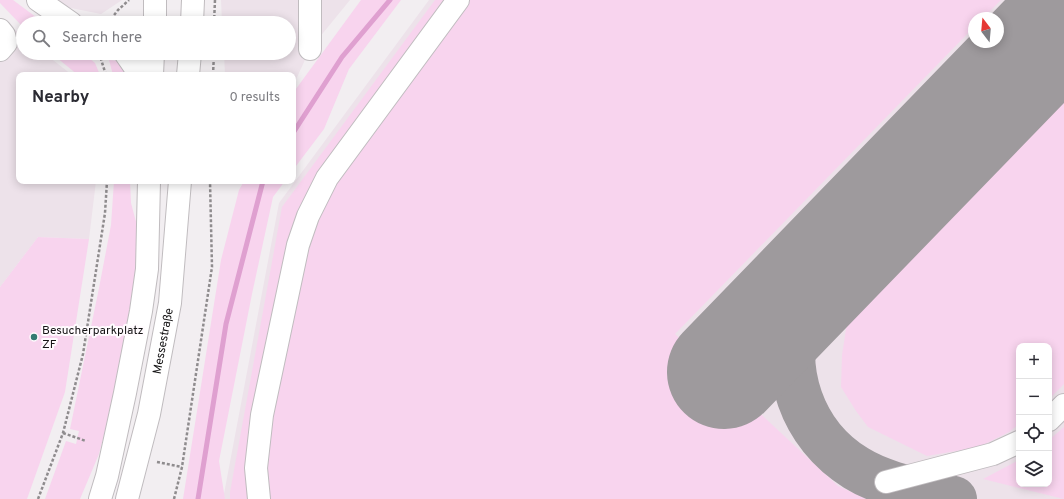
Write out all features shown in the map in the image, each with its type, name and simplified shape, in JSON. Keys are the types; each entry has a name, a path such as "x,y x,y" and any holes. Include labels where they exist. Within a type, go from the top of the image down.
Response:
{"street":[{"path":"38,0 61,16"},
{"path":"155,0 155,16"},
{"path":"192,16 193,0"},
{"path":"310,0 310,49"},
{"path":"259,499 256,468 262,415 298,245 308,216 327,178 458,0"},
{"path":"0,30 4,35 6,43 0,50"},
{"path":"130,60 137,72"},
{"path":"152,72 153,60"},
{"path":"188,72 189,60"},
{"path":"100,499 125,393 141,311 147,269 149,184"},
{"name":"Messestraße","path":"127,499 149,414 170,303 180,184"},
{"path":"1052,417 1064,405"},
{"path":"886,482 994,454 1016,443"},
{"path":"93,499 106,476"}],"path":[{"path":"113,16 129,0"},
{"path":"214,16 215,0"},
{"path":"101,60 105,72"},
{"path":"213,72 214,60"},
{"path":"38,499 63,433 83,354 105,213 107,184"},
{"path":"174,499 182,466 212,266 210,184"},
{"path":"63,433 86,441"},
{"path":"157,462 182,466"}],"shaded area":[{"path":"0,0 13,0 35,16 16,16 16,20 0,3"},
{"path":"54,0 122,0 101,14 61,6"},
{"path":"221,0 350,0 310,49 296,79 296,72 225,72 224,60 296,60 296,16 222,16"},
{"path":"361,0 401,0 349,69 324,129 296,166 296,89"},
{"path":"429,0 1064,0 1064,499 223,499 279,203 293,184 296,184 296,180"},
{"path":"435,0 452,0 291,236 260,371 250,472 253,499 230,499 230,492 282,207"},
{"path":"469,0 1001,0 989,12 968,12 968,33 675,334 838,486 867,499 266,499 265,465 269,420 302,255 324,198"},
{"path":"0,18 16,31 16,60 53,60 68,72 16,72 16,184 96,184 89,239 38,237 0,287"},
{"path":"60,60 91,60 95,63 99,72 74,72"},
{"path":"109,60 121,61 126,72 112,72"},
{"path":"1064,99 1064,384 1052,396 1052,343 1016,343 1016,426 1009,432 979,447 927,456 868,427 841,387 842,355 847,323"},
{"path":"114,184 130,184 131,203 139,233 131,315 113,400 99,454 80,499 45,499 66,441 76,444 79,431 70,429 111,225"},
{"path":"242,184 283,184 273,197 219,461 225,499 183,499 221,260 239,190"},
{"name":"Besucherparkplatz ZF","path":"38,237 89,239 65,392 27,499 0,499 0,287"},
{"path":"1064,427 1064,499 983,479 1016,462 1016,487 1052,487 1052,437"}],"waterway":[{"path":"296,128 342,57 390,0"},
{"path":"198,499 226,324 262,184"}],"taxiway":[{"path":"831,261 806,296 800,309 794,332 792,355 794,377 800,399 809,419 822,438 837,454 856,468 891,484 954,499"}],"runway":[{"path":"724,372 1064,21"}],"place":[{"name":"Besucherparkplatz ZF","path":"34,337"}]}
